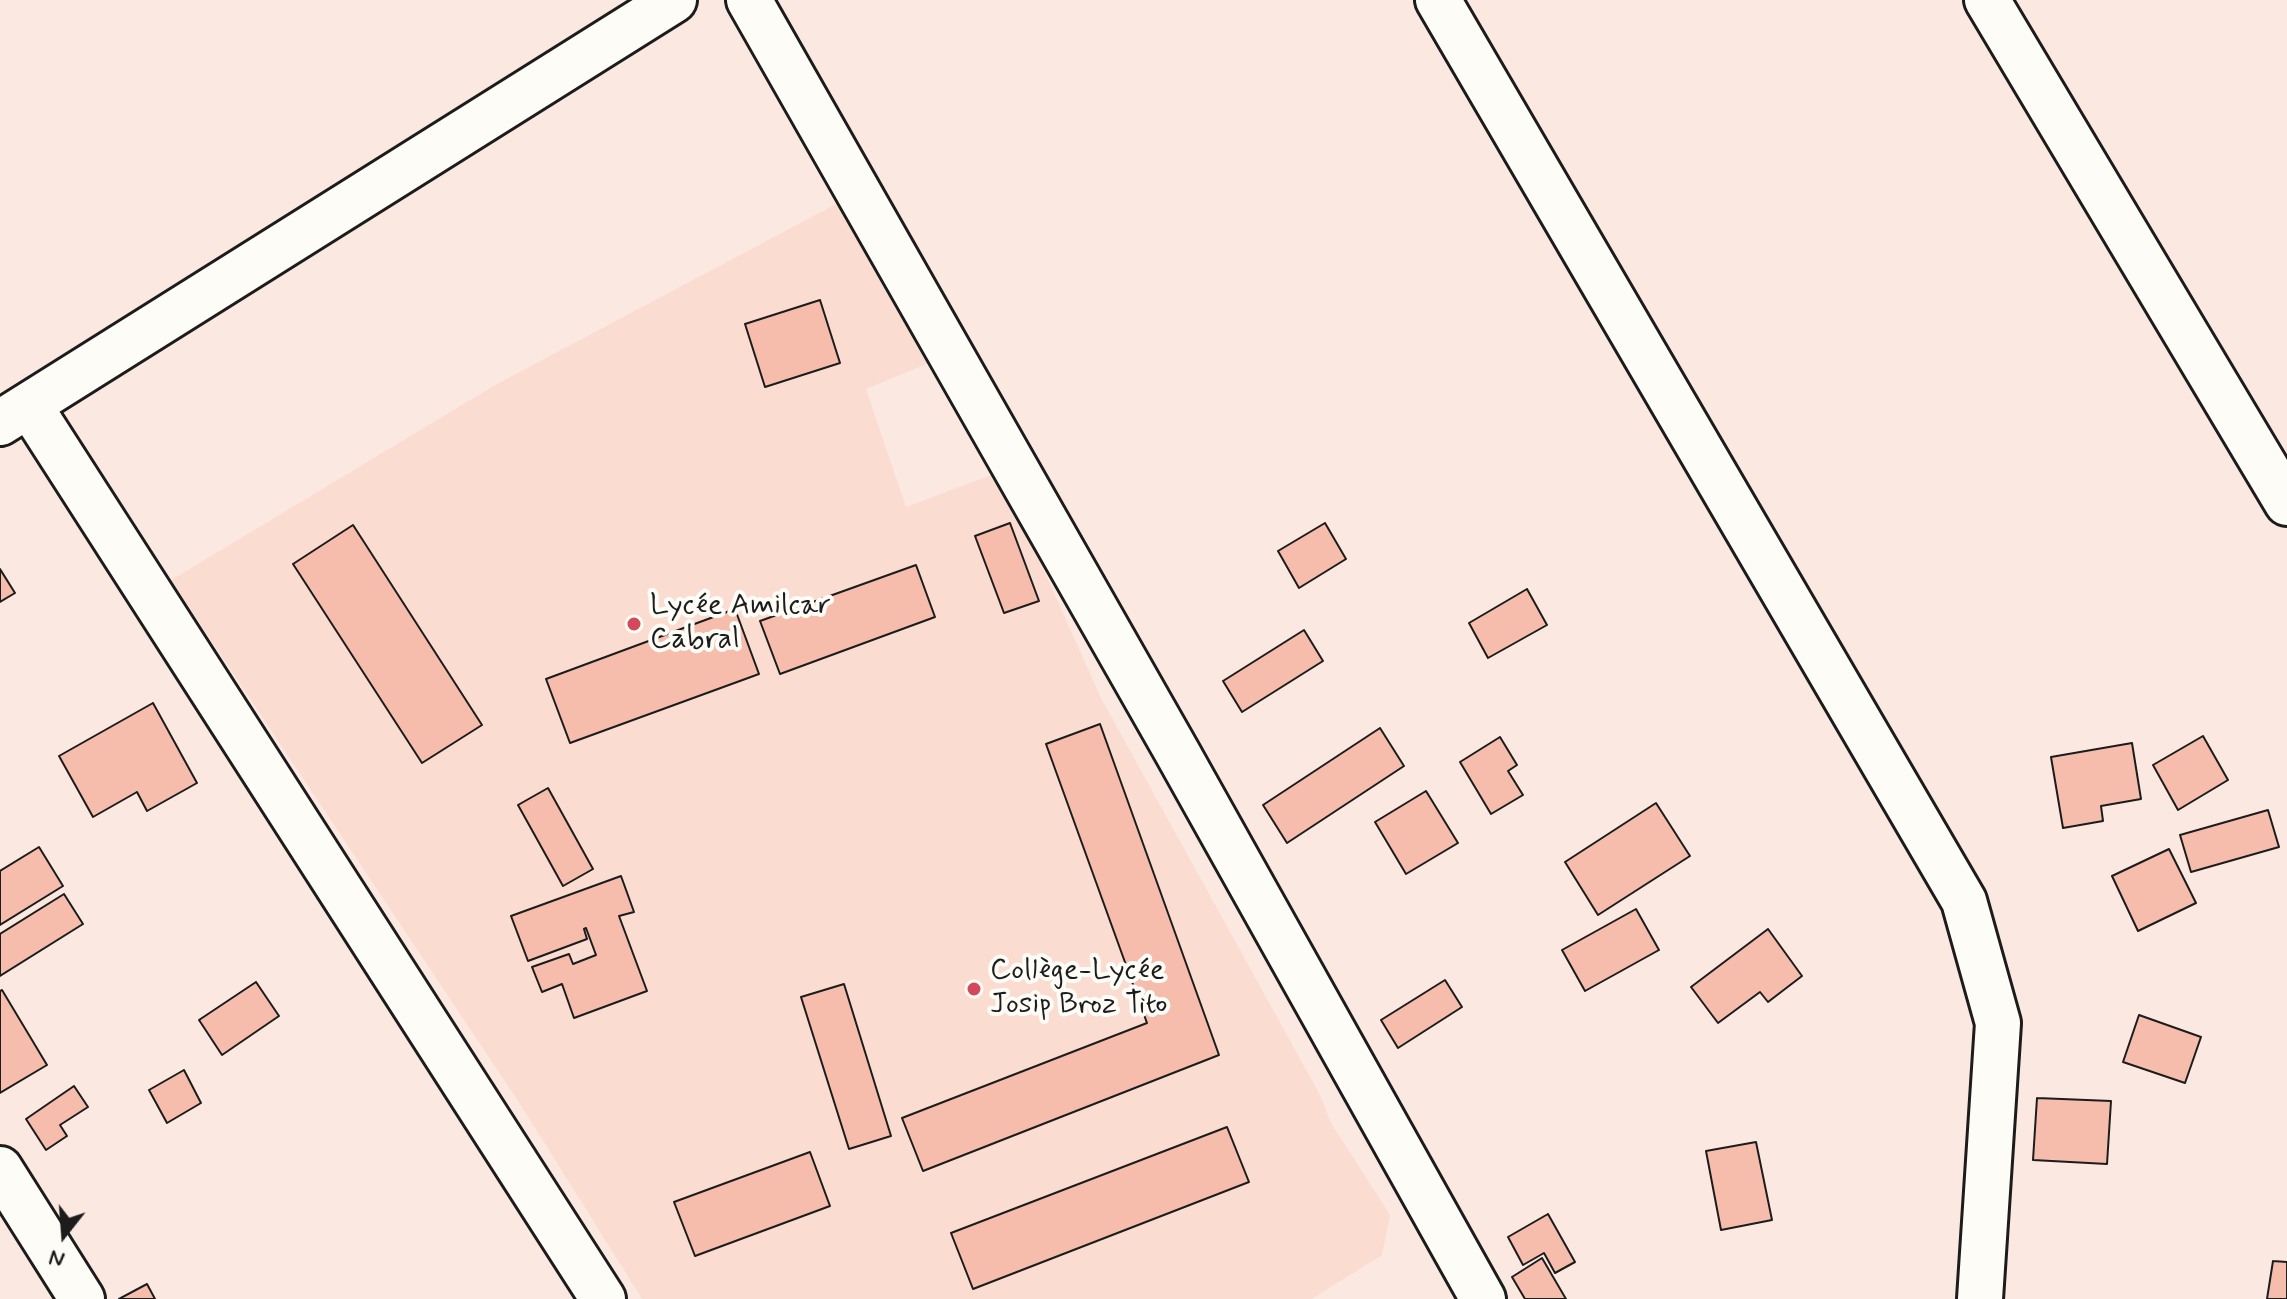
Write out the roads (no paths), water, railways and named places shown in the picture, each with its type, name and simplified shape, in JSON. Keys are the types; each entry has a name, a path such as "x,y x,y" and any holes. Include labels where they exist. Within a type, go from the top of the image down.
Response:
{"street":[{"path":"603,1299 15,414 674,0"},
{"path":"749,0 1185,766 1483,1299"},
{"path":"1438,0 1964,901 1998,1023 1980,1299"},
{"path":"1987,0 2287,503"},
{"path":"0,1169 82,1299"}],"place":[{"name":"Lycée Amilcar Cabral","path":"634,624"},
{"name":"Collège-Lycée Josip Broz Tito","path":"974,989"}]}
